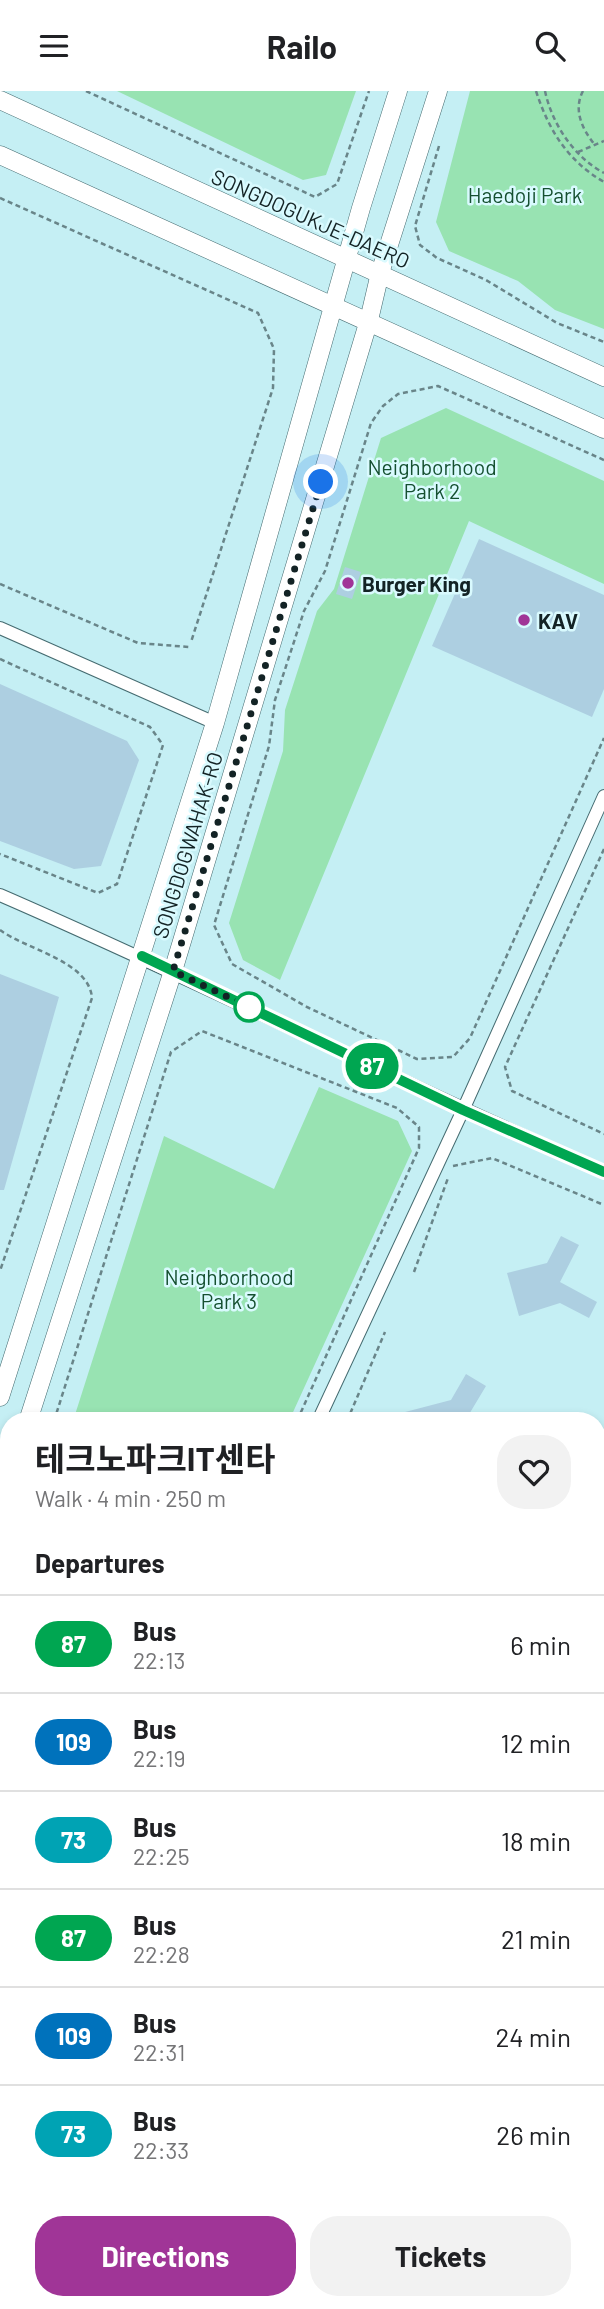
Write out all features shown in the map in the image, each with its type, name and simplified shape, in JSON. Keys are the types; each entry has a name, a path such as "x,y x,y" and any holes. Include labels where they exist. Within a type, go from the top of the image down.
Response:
{"main road":[{"name":"SONGDOGWAHAK-RO","path":"0,1397 215,723 398,91"},
{"name":"SONGDOGWAHAK-RO","path":"31,1412 173,971 369,320 380,273 438,91"},
{"name":"SONGDOGUKJE-DAERO","path":"0,100 604,377"},
{"path":"0,155 334,308 369,320 604,429"}],"street":[{"path":"0,628 215,723"},
{"path":"321,1412 463,1110 604,796"},
{"path":"0,895 142,956 463,1110 604,1172"}],"path":[{"path":"86,91 315,197 337,184 369,91"},
{"path":"536,91 550,128 565,151 585,171 604,182"},
{"path":"545,91 559,126 578,152 604,173"},
{"path":"583,91 578,101 580,119 596,145"},
{"path":"441,140 415,226 419,245 437,257 486,280 557,323 604,342"},
{"path":"578,152 604,141"},
{"path":"0,198 258,313 274,349 273,388 191,642"},
{"path":"604,460 438,386 398,394 383,406 371,423 325,571 304,611 275,701 269,746 214,925 232,964 307,1007 417,1059 453,1057 470,1038 604,738"},
{"path":"0,584 138,643 190,647"},
{"path":"0,659 150,727 163,745 117,884 98,893 0,855"},
{"path":"604,849 505,1067 512,1091 604,1134"},
{"path":"0,930 13,940 83,974 91,988 92,998 0,1271"},
{"path":"57,1412 170,1052 202,1031 397,1108 419,1127 419,1148 302,1412"},
{"path":"414,1272 453,1166 492,1158 604,1205"},
{"path":"351,1412 385,1332"}],"green space":[{"path":"117,91 356,91 326,175 303,180"},
{"name":"Haedoji Park","path":"470,91 604,91 604,329 555,310 518,281 449,251 436,222"},
{"name":"Neighborhood Park 2","path":"446,408 604,481 604,584 469,521 280,980 243,960 229,923 283,751 285,710 317,611 334,589 381,438"},
{"name":"Neighborhood Park 3","path":"319,1087 398,1121 412,1151 293,1412 76,1412 164,1136 274,1189"}],"building":[{"name":"KAV","path":"479,539 604,595 604,689 592,717 432,646"},
{"name":"Burger King","path":"345,567 361,572 352,599 336,594"},
{"path":"0,684 127,741 139,760 101,866 74,869 0,841"},
{"path":"0,974 59,997 4,1190 0,1190"},
{"path":"561,1236 579,1245 560,1282 597,1302 589,1318 560,1303 519,1316 507,1273 547,1263"},
{"path":"466,1374 486,1386 470,1412 405,1412 451,1400"}],"bus line":[{"name":"87","path":"142,956 463,1110 604,1172"}],"place":[{"name":"Burger King","path":"348,583"},
{"name":"KAV","path":"524,620"}],"route":[{"path":"249,1007 173,971 321,482"}]}
